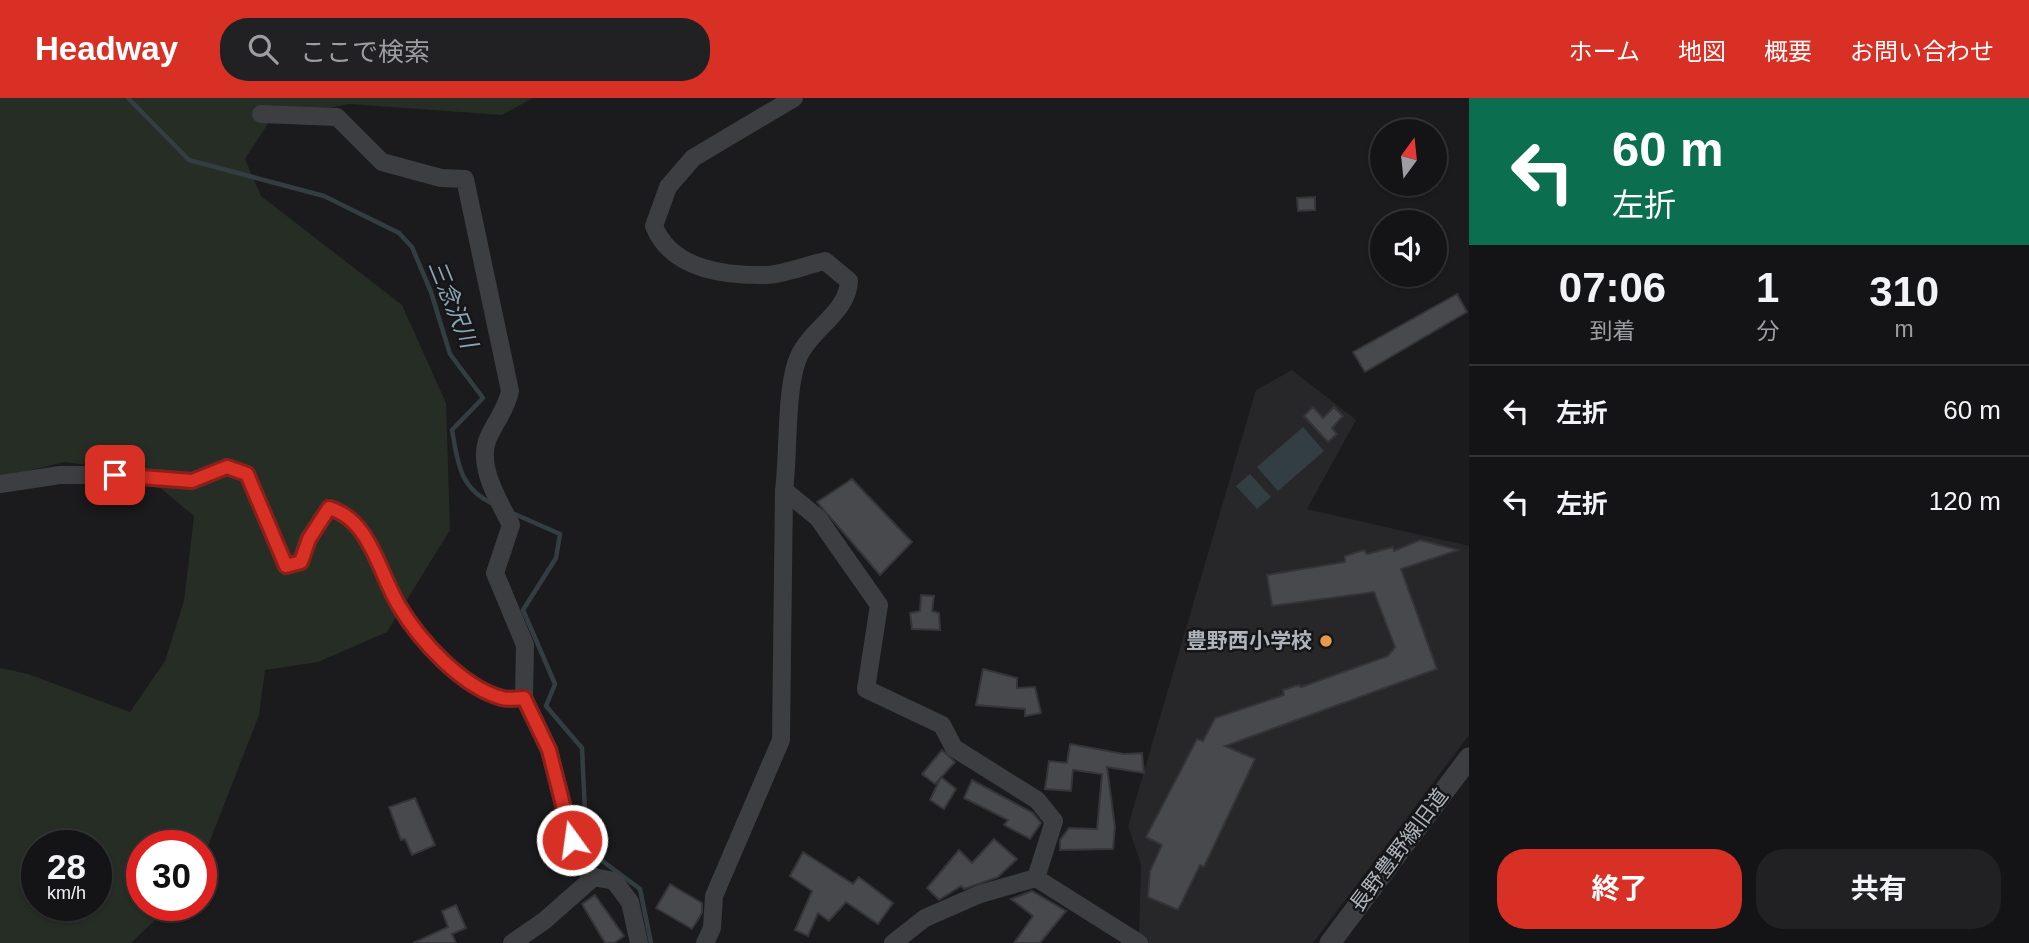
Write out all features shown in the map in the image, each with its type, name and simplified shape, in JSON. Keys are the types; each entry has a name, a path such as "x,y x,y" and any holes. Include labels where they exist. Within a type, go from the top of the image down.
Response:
{"street":[{"path":"705,943 712,928 714,896 781,740 784,490 789,457 789,409 798,356 843,301 849,281 825,261 768,275 710,271 673,253 660,240 654,226 668,187 693,158 794,98"},
{"path":"261,114 337,117 382,162 441,178 466,179 510,391 506,409 487,443 485,457 488,475 510,525 495,573 525,645 527,675 524,698 549,750 572,840 584,868 594,877 614,881 631,902 639,943"},
{"path":"0,484 60,475 115,475 192,481 227,467 247,474 286,566 301,562 309,539 329,508 339,510 361,531 400,607 447,662 470,682 503,698 524,698"},
{"path":"784,490 818,518 879,604 866,689 942,725 954,748 1037,800 1054,821 1036,878"},
{"name":"長野豊野線旧道","path":"1329,943 1469,758"},
{"path":"512,943 544,921 594,877"},
{"path":"893,943 925,918 980,894 1036,878 1139,943"}],"shaded area":[{"path":"0,98 533,98 502,115 349,104 271,119 245,159 261,196 402,305 446,403 450,530 387,632 318,662 265,670 259,715 214,830 126,830 126,921 154,921 131,943 0,943 0,668 28,674 130,712 165,661 184,601 194,516 140,471 64,462 0,478"},
{"name":"豊野西小学校","path":"1292,370 1356,420 1307,509 1469,546 1469,735 1313,943 1149,943 1139,936 1141,864 1128,826 1256,390"},
{"path":"1303,427 1324,451 1278,491 1257,467"},
{"path":"1250,474 1271,497 1257,509 1236,486"}],"building":[{"path":"1315,197 1315,210 1298,211 1297,198"},
{"path":"1457,294 1467,312 1365,372 1353,352"},
{"path":"1313,407 1323,418 1334,407 1343,416 1332,428 1337,434 1328,442 1304,416"},
{"path":"852,479 912,542 880,575 817,502"},
{"path":"1420,540 1458,550 1401,569 1437,669 1225,746 1255,759 1204,867 1200,865 1178,910 1148,897 1150,871 1162,845 1146,837 1197,739 1203,741 1215,718 1284,695 1283,690 1299,685 1301,687 1388,656 1395,647 1374,592 1272,606 1267,575 1345,562 1345,556 1364,550 1367,554 1393,547 1394,551"},
{"path":"921,595 934,596 932,611 939,613 940,630 912,629 910,613 920,611"},
{"path":"983,669 1017,678 1017,688 1035,687 1041,713 1025,716 1025,709 976,705"},
{"path":"1070,744 1124,754 1142,753 1144,773 1107,767 1115,827 1113,849 1060,850 1060,840 1069,828 1097,829 1102,774 1073,770 1071,791 1045,789 1049,761 1067,763"},
{"path":"942,750 955,762 935,784 922,774"},
{"path":"941,777 956,789 944,809 930,800"},
{"path":"972,780 1033,813 1041,823 1030,839 1004,825 1008,820 964,798"},
{"path":"415,798 435,845 412,855 405,839 401,840 389,807"},
{"path":"994,839 1017,859 998,877 964,889 961,886 939,900 927,888 959,850 972,863"},
{"path":"803,852 853,884 859,877 893,903 878,924 846,902 829,921 818,913 808,936 795,930 812,891 790,876"},
{"path":"670,884 702,903 702,913 692,929 656,908"},
{"path":"1032,891 1066,911 1040,943 1014,943 1033,916 1011,899"},
{"path":"595,895 624,936 614,943 605,943 582,904"},
{"path":"456,905 466,928 452,934 456,943 413,943 448,927 442,911"}],"waterway":[{"name":"三念沢川","path":"128,98 189,160 324,196 399,233 412,247 431,292 450,354 483,398 452,430 462,473 473,490 493,504"},
{"name":"三念沢川","path":"510,512 560,534 556,558 523,610 555,684 546,706 582,748 586,834 597,857 640,889 651,943"}],"place":[{"name":"豊野西小学校","path":"1326,641"}],"route":[{"path":"115,475 192,481 227,467 247,474 286,566 301,562 309,539 329,508 339,510 349,517 370,545 400,607 420,634 447,662 470,682 503,698 524,698 549,750 572,840"}]}
